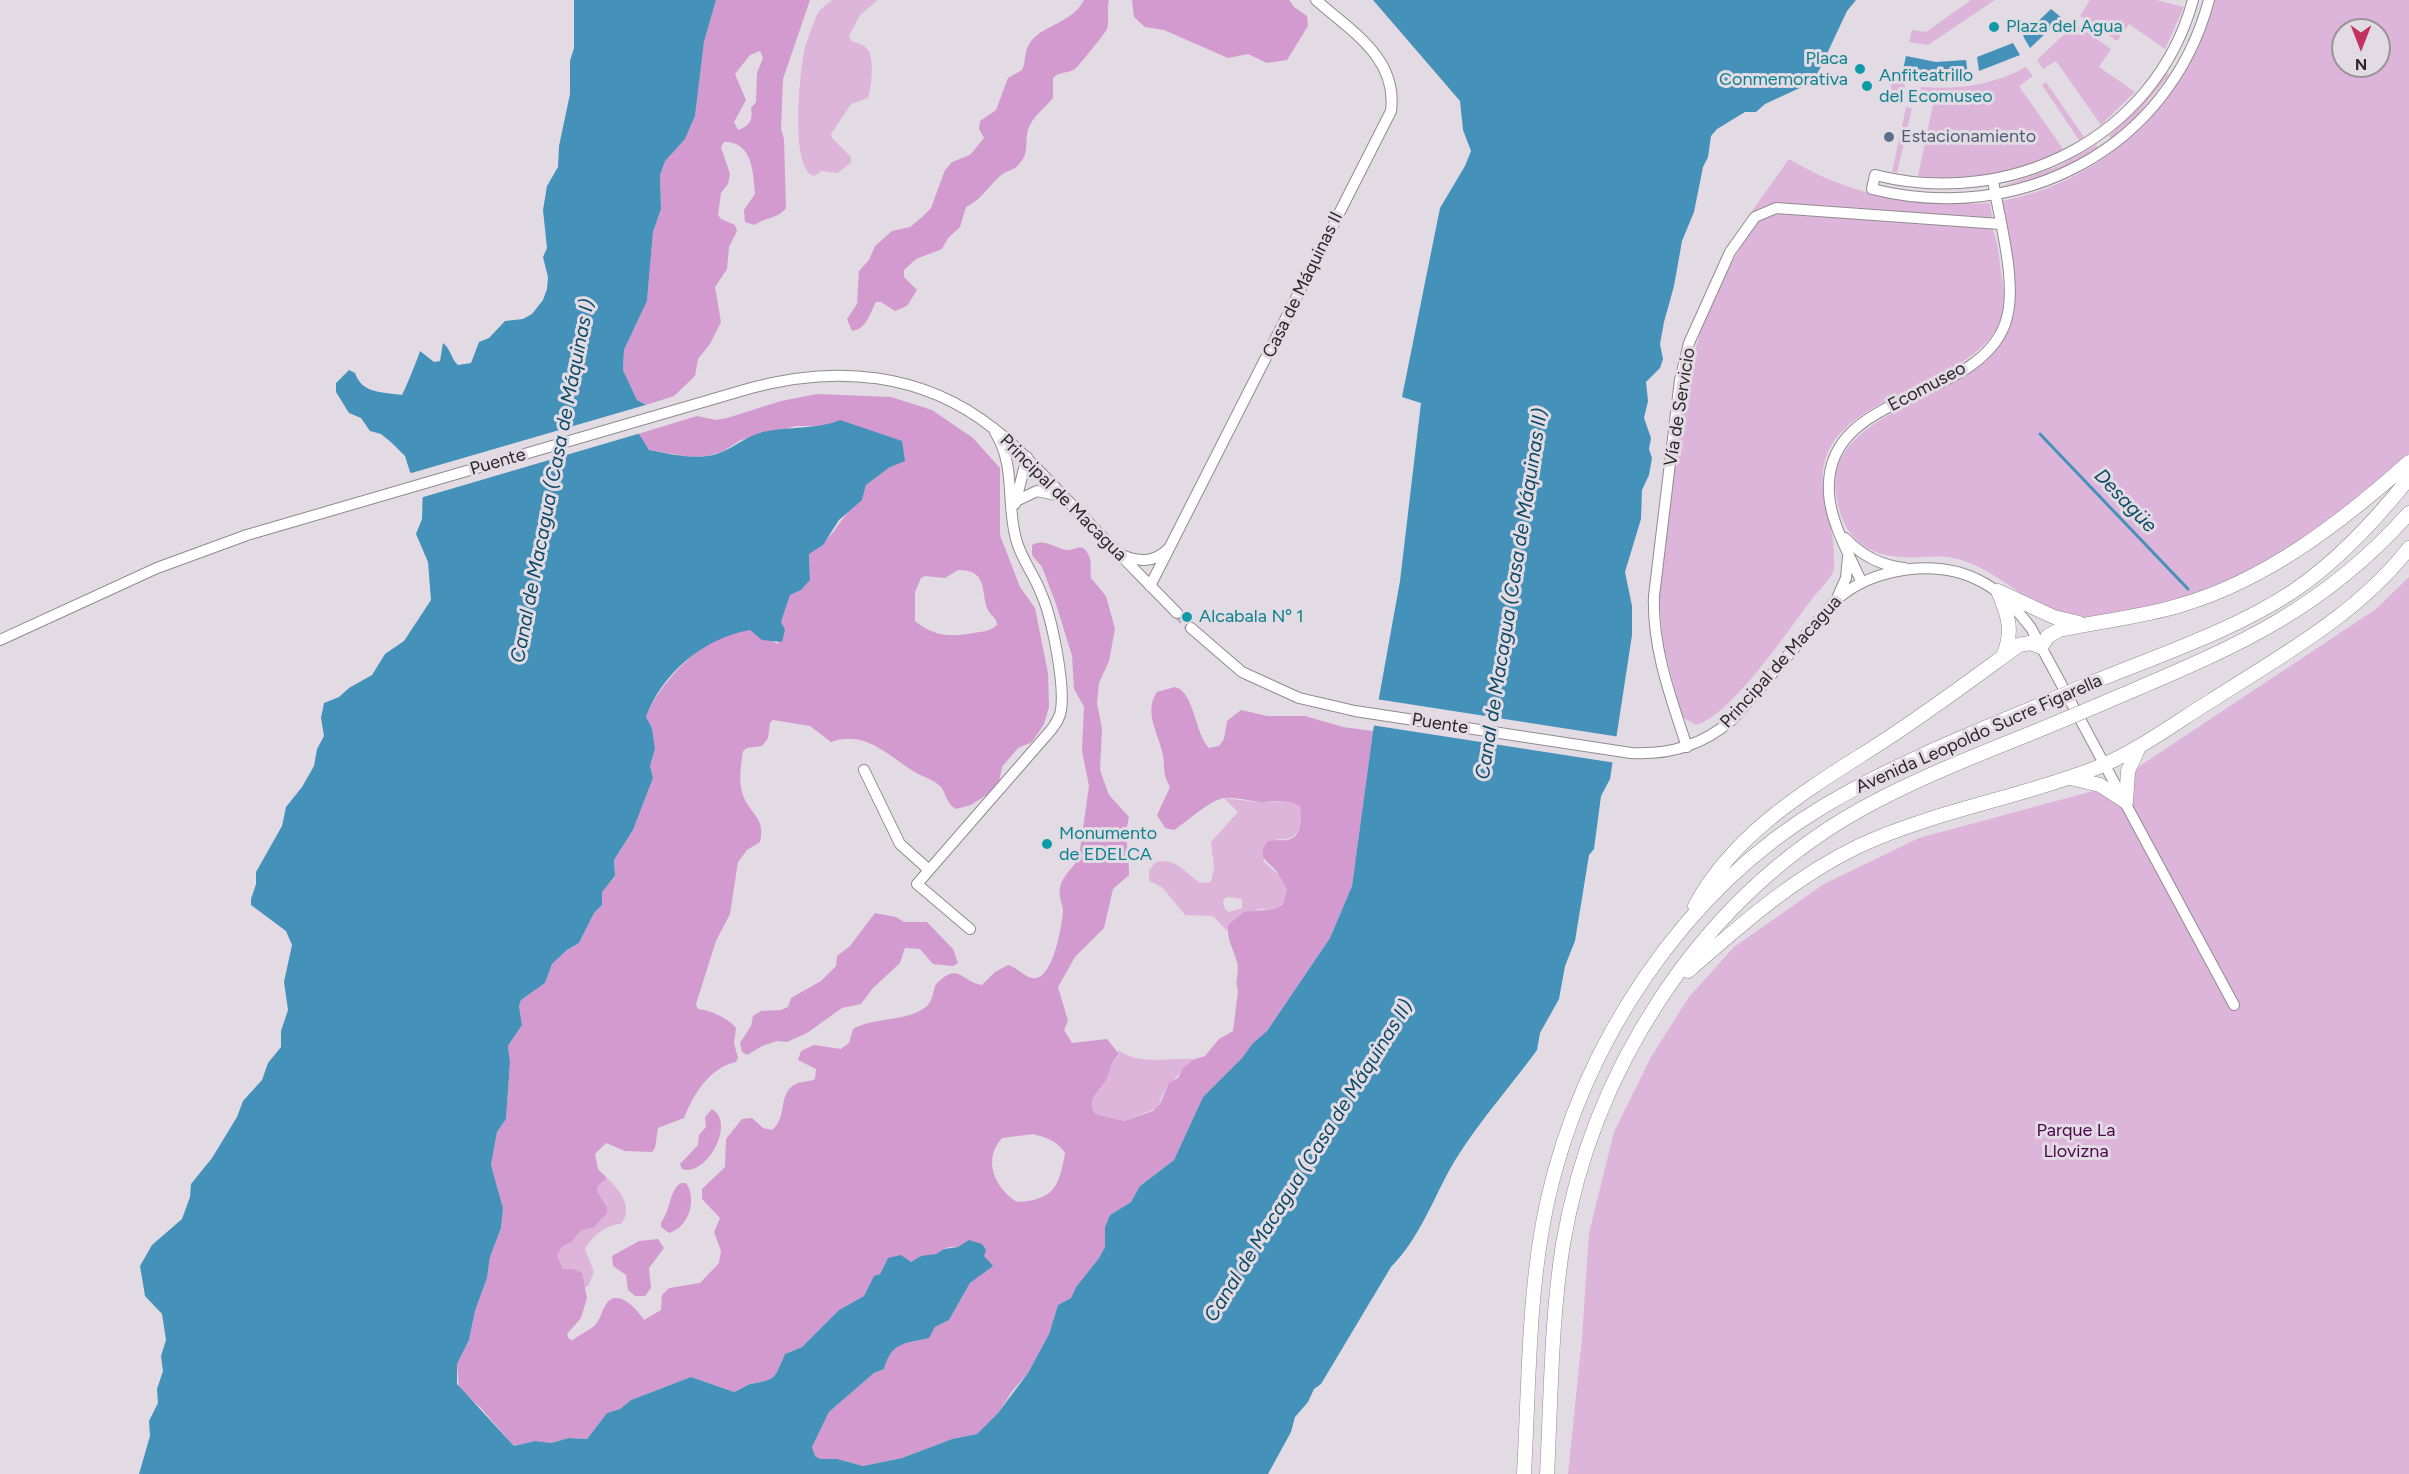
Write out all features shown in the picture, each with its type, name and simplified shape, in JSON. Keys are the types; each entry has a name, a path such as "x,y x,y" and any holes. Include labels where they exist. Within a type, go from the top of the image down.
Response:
{"main road":[{"path":"1686,925 1701,896 1723,863 1772,816 1816,783 1975,678 2019,645 2030,643 2041,647 2048,636 2059,630 2180,606 2253,575 2283,559 2319,533 2409,462"},
{"name":"Avenida Leopoldo Sucre Figarella","path":"1524,1474 1539,1253 1547,1204 1560,1153 1579,1102 1608,1039 1649,974 1686,925 1746,863 1774,840 1824,806 1915,759 2210,634 2290,592 2341,554 2376,518 2409,478"},
{"name":"Avenida Leopoldo Sucre Figarella","path":"1547,1474 1560,1271 1575,1189 1592,1134 1620,1068 1670,986 1721,919 1789,856 1883,798 2218,654 2279,623 2354,568 2409,513"},
{"path":"1670,986 1782,892 1857,847 1900,830 2106,764 2139,746 2341,615 2383,579 2409,548"},
{"path":"1998,591 2054,617 2087,624"},
{"path":"1998,591 2010,622 2008,644 2003,656"},
{"path":"2065,778 2089,781 2126,802 2127,771 2139,746"}],"street":[{"name":"Casa de Máquinas II","path":"1150,586 1391,111 1392,91 1384,63 1316,0"},
{"path":"2193,0 2187,20 2166,61 2137,100 2099,134 2040,167 1993,180 1924,184 1875,175 1872,189 1935,198 1996,196 2046,181 2108,147 2151,106 2179,69 2201,24 2208,0"},
{"path":"2187,20 2201,24"},
{"path":"2166,61 2179,69"},
{"path":"2099,134 2108,147"},
{"name":"Ecomuseo","path":"1862,583 1831,506 1829,485 1837,453 1849,434 1869,418 1954,375 1984,354 2000,335 2008,314 2010,290 1993,180"},
{"name":"Vía de Servicio","path":"1687,747 1659,653 1654,596 1683,366 1694,328 1730,252 1755,217 1776,208 2000,224"},
{"name":"Principal de Macagua","path":"695,405 791,378 827,375 866,376 927,390 992,427 1027,457 1177,613"},
{"name":"Puente","path":"0,640 177,560 247,535 695,405"},
{"path":"970,929 917,884 1051,730 1061,712 1060,676 1051,624 1042,595 1020,552 1013,518 1007,459 992,427"},
{"path":"1013,518 1027,457"},
{"path":"1016,501 1037,491 1049,492 1065,498"},
{"name":"Ecomuseo","path":"1841,534 1865,555 1882,563 1917,569"},
{"path":"1118,554 1146,561 1155,559 1170,547"},
{"name":"Ecomuseo","path":"1835,601 1846,578 1847,548"},
{"name":"Principal de Macagua","path":"1631,753 1658,753 1687,747 1719,731 1733,719 1835,601 1862,583 1885,574 1917,569 1942,570 1970,576 1998,591 2021,614 2106,764 2234,1005"},
{"name":"Puente","path":"1191,628 1230,663 1260,682 1299,698 1355,711 1631,753"},
{"path":"864,770 900,844 929,870"}],"green space":[{"path":"832,0 878,0 860,15 849,36 851,41 863,45 868,50 872,67 871,81 868,98 851,104 831,134 832,138 851,157 851,162 838,173 822,171 814,176 806,169 801,156 798,117 801,75 805,47 817,14"},
{"path":"1971,0 1995,0 1928,45 1909,42 1912,30 1926,32"},
{"path":"2090,0 2156,0 2184,7 2165,49 2129,24 2117,41 2080,16"},
{"path":"2215,0 2409,0 2409,453 2387,475 2333,519 2240,576 2174,602 2101,617 2081,618 2063,615 2031,600 1970,563 1947,557 1886,555 1863,546 1848,530 1842,519 1836,493 1839,464 1854,441 1878,422 1969,371 1993,351 2009,326 2013,311 2014,280 2001,201 2039,191 2075,176 2107,155 2136,131 2162,103 2184,71 2202,37"},
{"path":"2075,24 2111,49 2099,67 2135,92 2101,125 2056,61 2043,69 2037,60"},
{"path":"2026,67 2033,76 2019,86 2063,149 2029,164 1993,174 1955,178 1918,176 1934,100 1919,97 1921,87 1948,88 1975,85 2001,78"},
{"path":"2166,73 2169,75 2136,116 2111,138 2109,136 2141,106"},
{"path":"1898,80 1903,82 1905,87 1903,92 1898,94 1893,92 1891,87 1893,82"},
{"path":"2046,82 2084,137 2079,140 2042,85"},
{"path":"1906,107 1912,108 1897,173 1892,172"},
{"path":"2096,145 2098,147 2064,167 2040,177 2002,186 2059,166"},
{"path":"1789,159 1837,183 1886,197 1937,204 1990,203 1992,217 1990,220 1982,220 1780,203 1760,208 1747,218"},
{"path":"1783,213 1992,228 1997,244 2003,284 2003,310 2000,321 1987,342 1968,358 1868,411 1847,427 1831,446 1825,460 1823,487 1833,543 1834,570 1742,689 1726,706 1696,725 1684,718 1681,712 1663,644 1659,594 1684,387 1705,317 1732,262 1753,227 1763,218"},
{"name":"Parque La Llovizna","path":"2409,577 2409,1474 1568,1474 1582,1338 1589,1233 1614,1132 1651,1057 1689,997 1734,947 1824,884 1919,838 2108,787 2376,609"},
{"path":"1224,798 1256,802 1292,801 1300,806 1300,825 1291,838 1277,839 1263,861 1279,875 1287,889 1283,903 1275,909 1259,909 1228,925 1227,931 1213,916 1185,915 1162,887 1149,881 1149,871 1155,863 1168,861 1200,883 1211,882 1214,868 1211,842 1238,812","holes":["1227,897 1242,899 1242,908 1229,912 1225,909 1223,900"]},
{"path":"1118,1050 1136,1058 1195,1059 1169,1085 1157,1108 1124,1121 1096,1114 1092,1105 1094,1097 1119,1055"},
{"path":"607,1178 624,1200 625,1218 621,1224 610,1226 600,1232 585,1249 594,1272 588,1286 583,1288 583,1278 573,1269 563,1269 557,1255 563,1246 572,1242 580,1231 593,1228 607,1207 597,1191 598,1186"}],"shaded area":[{"path":"716,0 810,0 783,79 781,129 784,139 786,208 783,212 755,225 745,222 744,210 755,194 750,160 741,147 734,143 724,142 721,147 730,174 728,184 721,193 718,215 721,219 735,225 737,231 729,247 727,269 715,287 721,322 710,344 698,359 695,376 674,396 646,405 637,400 623,370 624,350 647,301 653,232 661,209 660,175 665,160 685,139 695,116 704,42","holes":["760,51 763,58 757,73 756,102 751,108 751,119 745,127 738,130 734,122 746,100 735,74 750,55"]},
{"path":"1084,0 1109,0 1107,29 1075,69 1058,74 1053,78 1053,98 1030,125 1025,154 1021,162 1000,176 980,197 966,207 960,227 948,238 942,249 916,259 904,270 904,277 917,290 907,306 895,311 881,302 876,302 865,324 852,331 847,319 857,304 859,271 869,260 875,246 892,231 910,227 931,208 945,170 952,162 970,155 984,138 979,129 980,121 996,110 1008,78 1022,70 1029,44 1038,35 1073,13"},
{"path":"1132,0 1289,0 1294,7 1307,16 1308,26 1287,60 1267,63 1248,54 1228,58 1164,30 1145,27 1134,17"},
{"path":"817,394 891,397 932,410 973,438 1000,468 1000,535 1020,587 1035,608 1048,673 1049,707 1044,724 1032,742 1018,748 1002,767 999,782 988,794 971,805 956,809 950,804 943,790 932,780 913,771 884,751 865,741 854,739 831,742 810,726 773,720 770,723 768,738 762,746 747,748 743,751 740,773 741,790 759,821 760,842 747,850 738,862 730,914 716,941 696,1004 698,1009 718,1015 736,1028 734,1043 738,1058 736,1062 710,1076 692,1100 684,1118 658,1128 655,1148 652,1152 625,1151 606,1143 595,1154 598,1169 607,1178 598,1186 597,1191 607,1207 607,1213 593,1228 580,1232 572,1242 563,1246 557,1255 563,1269 573,1269 582,1273 587,1298 581,1318 567,1334 569,1339 573,1340 594,1326 605,1306 615,1298 626,1301 644,1320 661,1310 662,1295 669,1288 700,1283 719,1263 721,1251 714,1232 720,1218 702,1199 702,1189 725,1167 726,1139 742,1119 752,1118 763,1128 772,1130 780,1119 784,1099 790,1088 798,1083 815,1079 816,1069 798,1060 801,1051 814,1045 841,1049 849,1043 853,1029 861,1025 911,1015 919,1011 929,1004 936,984 950,974 955,973 982,985 995,972 1008,965 1033,978 1042,975 1047,969 1056,949 1061,928 1063,911 1061,883 1079,857 1089,786 1082,751 1084,707 1074,689 1072,656 1042,567 1032,555 1032,545 1042,542 1064,549 1084,549 1090,561 1091,578 1106,596 1115,629 1109,661 1099,683 1097,703 1102,729 1100,770 1109,795 1129,817 1126,831 1129,875 1113,889 1104,928 1075,957 1058,987 1068,1021 1064,1030 1072,1043 1107,1039 1119,1054 1093,1100 1093,1109 1096,1114 1124,1121 1153,1111 1160,1104 1169,1083 1178,1078 1183,1068 1195,1059 1205,1056 1219,1039 1233,1031 1238,991 1238,966 1229,939 1228,925 1244,912 1275,909 1283,904 1287,889 1276,870 1263,857 1264,848 1267,842 1292,838 1300,826 1300,806 1295,804 1286,801 1258,802 1225,798 1199,811 1174,830 1165,828 1157,815 1170,787 1152,714 1153,699 1157,692 1175,687 1181,690 1190,704 1200,733 1209,748 1219,746 1224,739 1227,721 1241,710 1267,716 1305,716 1343,727 1373,731 1352,886 1330,938 1267,1031 1203,1097 1174,1160 1141,1185 1131,1202 1110,1215 1105,1227 1105,1247 1099,1258 1076,1287 1071,1298 1058,1305 1049,1334 1028,1373 998,1413 977,1434 952,1439 902,1458 863,1466 837,1459 819,1459 815,1456 812,1447 829,1412 874,1373 884,1369 895,1349 905,1343 928,1338 935,1327 949,1320 970,1283 992,1266 972,1251 952,1247 911,1262 888,1258 864,1296 839,1310 802,1347 785,1354 777,1373 771,1379 734,1392 691,1377 631,1400 620,1409 607,1413 587,1439 569,1438 551,1443 535,1441 514,1446 480,1407 459,1389 457,1364 469,1340 475,1311 487,1278 490,1257 501,1228 503,1208 491,1165 497,1132 506,1119 510,1062 508,1046 522,1025 519,1006 521,1000 545,983 552,964 567,950 579,943 594,913 602,905 601,892 615,877 614,860 633,830 653,778 650,766 655,749 652,728 646,717 662,689 687,660 718,638 734,632 749,630 778,644 781,622 790,595 801,590 810,580 809,554 828,538 850,510 862,500 866,485 890,467 840,420 826,426 796,426 741,440 722,452 707,456 691,457 649,450 638,434 697,416 716,420 727,418 781,401","holes":["958,570 968,571 979,578 987,608 997,622 997,625 991,629 950,635 936,633 915,621 915,592 921,578 925,576 945,578","1033,1134 1051,1140 1062,1149 1065,1153 1063,1165 1057,1183 1047,1195 1017,1202 997,1181 992,1164 993,1155 1002,1138"]},
{"path":"875,913 896,917 904,922 927,922 953,949 958,963 953,966 933,964 920,949 905,948 900,963 873,988 861,1004 842,1008 807,1033 787,1042 777,1041 762,1046 747,1055 742,1052 740,1043 751,1026 753,1016 761,1011 781,1010 788,1007 791,998 821,981 836,966 837,956 850,946"},
{"path":"712,1109 719,1116 721,1126 720,1137 715,1148 700,1166 691,1170 682,1169 680,1164 698,1145 699,1135 706,1127 705,1117"},
{"path":"681,1183 686,1183 691,1205 686,1219 676,1230 669,1233 661,1227 661,1222 674,1190"},
{"path":"658,1239 664,1248 649,1268 651,1288 645,1296 635,1296 628,1290 626,1275 613,1266 612,1256 639,1241"}],"water":[{"path":"574,0 716,0 704,42 695,116 685,139 665,161 660,175 661,209 653,232 647,301 624,350 623,370 637,400 646,405 637,431 649,450 695,457 713,455 763,432 822,425 840,420 902,441 905,461 890,467 866,485 862,500 839,520 823,545 809,554 810,580 801,590 790,595 781,622 785,630 782,642 762,640 750,630 717,641 701,649 674,672 653,701 646,717 652,728 655,749 650,766 653,778 633,830 614,860 615,876 602,892 602,905 594,913 579,943 567,950 552,964 545,983 521,1000 519,1006 522,1025 508,1046 510,1062 506,1119 497,1132 491,1165 503,1208 501,1228 490,1257 487,1278 475,1311 469,1340 457,1364 457,1384 514,1446 535,1441 551,1443 569,1438 587,1439 607,1413 620,1409 631,1400 691,1377 734,1392 771,1379 777,1373 785,1354 802,1347 839,1310 864,1296 874,1276 880,1274 888,1258 901,1255 911,1262 921,1256 958,1247 969,1240 982,1244 986,1250 984,1256 993,1266 970,1283 949,1320 935,1327 929,1338 905,1343 895,1349 884,1369 874,1373 829,1412 812,1447 815,1456 820,1459 837,1459 863,1466 902,1458 952,1439 977,1434 998,1413 1028,1373 1049,1334 1058,1305 1071,1298 1076,1287 1099,1258 1105,1247 1105,1227 1110,1215 1131,1202 1140,1186 1174,1160 1203,1097 1267,1031 1330,938 1352,886 1373,731 1400,581 1421,403 1402,397 1440,208 1465,166 1471,151 1463,130 1460,101 1373,0 1856,0 1847,11 1816,77 1804,86 1765,104 1756,112 1745,112 1717,129 1711,136 1694,212 1682,241 1674,286 1664,322 1660,344 1663,359 1660,368 1646,382 1648,401 1644,418 1651,438 1649,449 1652,458 1649,475 1642,490 1641,519 1625,572 1632,606 1632,635 1610,779 1601,796 1594,849 1589,855 1575,941 1565,966 1559,999 1540,1033 1537,1050 1459,1154 1417,1232 1391,1267 1321,1384 1314,1389 1308,1402 1295,1417 1291,1432 1268,1474 139,1474 150,1436 149,1421 158,1403 157,1389 163,1371 161,1356 166,1340 162,1314 145,1296 140,1266 152,1245 182,1219 190,1197 191,1184 212,1158 237,1117 243,1101 262,1080 268,1063 281,1047 281,1031 288,1010 284,982 292,945 286,931 251,905 256,872 282,826 286,807 302,787 314,766 317,749 324,736 321,718 324,703 339,697 349,688 372,675 385,654 404,641 431,600 428,562 416,534 422,519 423,483 410,472 405,456 392,443 381,434 370,431 361,418 349,413 336,392 336,383 349,370 355,373 363,385 374,391 402,395 420,351 434,362 440,361 443,343 458,365 471,363 479,342 489,338 505,321 523,319 532,314 543,300 548,277 543,257 547,248 543,210 547,186 558,167 559,146 570,94 570,61 574,48"},
{"path":"2051,9 2062,18 2030,48 2023,36"},
{"path":"2013,43 2020,55 1979,71 1977,57"},
{"path":"1906,56 1936,62 1966,60 1968,74 1935,76 1903,70"}],"pier":[{"path":"649,404 650,409 641,433 420,498 420,484 408,474"},
{"path":"1376,699 1620,737 1616,763 1371,725"}],"waterway":[{"name":"Desagüe","path":"2040,434 2188,589"}],"tunnel":[{"path":"1177,613 1191,628"}],"place":[{"name":"Plaza del Agua","path":"1994,27"},
{"name":"Placa Conmemorativa","path":"1860,69"},
{"name":"Anfiteatrillo del Ecomuseo","path":"1867,86"},
{"name":"Estacionamiento","path":"1889,137"},
{"name":"Alcabala Nº 1","path":"1187,617"},
{"name":"Monumento de EDELCA","path":"1047,844"}],"water label":[{"name":"Canal de Macagua (Casa de Máquinas I)","path":"553,481"},
{"name":"Canal de Macagua (Casa de Máquinas II)","path":"1512,594"},
{"name":"Canal de Macagua (Casa de Máquinas II)","path":"1309,1161"}]}
